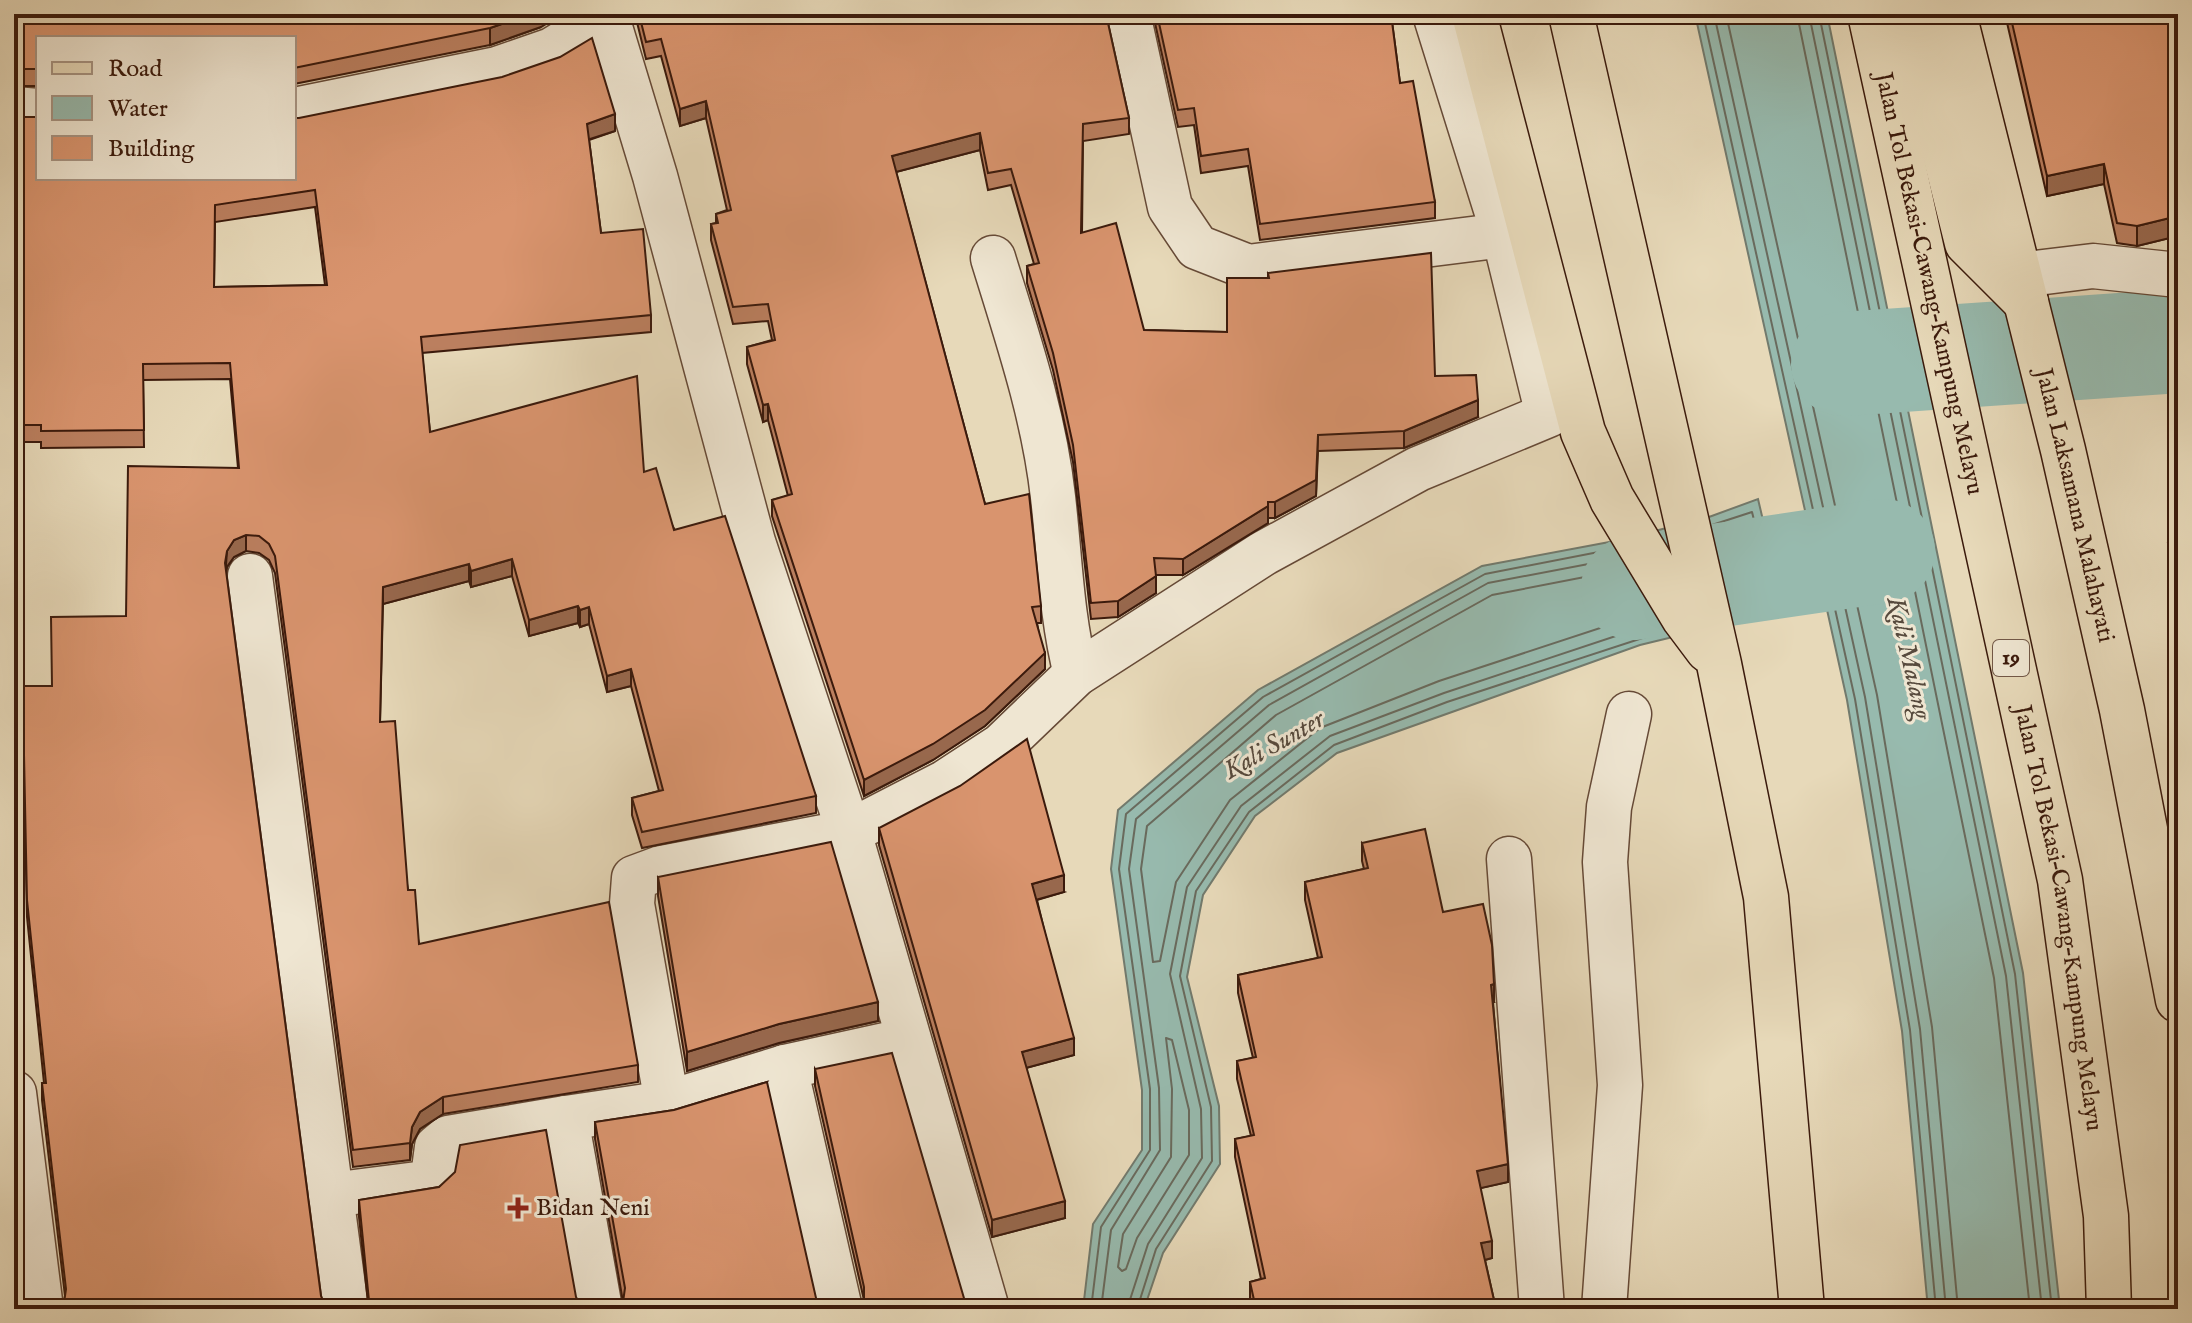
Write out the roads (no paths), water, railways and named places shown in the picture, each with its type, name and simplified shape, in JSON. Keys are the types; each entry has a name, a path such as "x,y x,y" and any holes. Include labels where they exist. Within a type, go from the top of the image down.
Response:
{"main road":[{"path":"1474,14 1583,432 1619,511 1684,618 1719,664"},
{"path":"1571,14 1719,664 1766,897 1802,1309"},
{"name":"Jalan Tol Bekasi–Cawang–Kampung Melayu","path":"1870,14 2060,880 2106,1216 2109,1309"},
{"path":"1910,14 1967,243 2026,300"},
{"name":"Jalan Laksamana Malahayati","path":"1954,14 2063,450 2122,710 2178,1000"}],"street":[{"path":"1128,14 1170,207 1197,247 1248,267 1504,235"},
{"path":"667,1103 632,904 634,878 661,868 849,832 946,782 1001,746 1076,674 1278,545 1418,469 1548,415 1504,235 1435,14"},
{"path":"296,110 497,69 552,50 608,15 655,176 753,542 849,832 987,1309"},
{"path":"14,109 36,111"},
{"path":"993,258 1043,433 1053,497 1059,591 1076,674"},
{"path":"2026,300 2093,266 2178,275"},
{"path":"250,576 346,1309"},
{"path":"1604,1309 1620,1085 1605,862 1609,807 1629,714"},
{"path":"1509,859 1542,1309"},
{"path":"331,1195 425,1183 433,1177 437,1147 448,1138 667,1103 785,1067 908,1040"},
{"path":"785,1067 840,1309"},
{"path":"14,1093 41,1309"},
{"path":"566,1118 600,1309"}],"water":[{"name":"Kali Malang","path":"1695,14 1827,14 2023,973 2060,1309 1928,1309 1902,1031 1847,700"},
{"path":"1758,499 1784,610 1640,645 1337,753 1255,816 1203,895 1187,977 1219,1106 1220,1164 1163,1253 1144,1309 1083,1309 1093,1224 1142,1150 1142,1090 1111,869 1118,810 1258,690 1482,566 1620,540 1709,517"}],"waterway":[{"path":"1843,364 2178,341"},
{"name":"Kali Sunter","path":"1633,588 1883,551"}],"place":[{"name":"Bidan Neni","path":"518,1208"}]}
